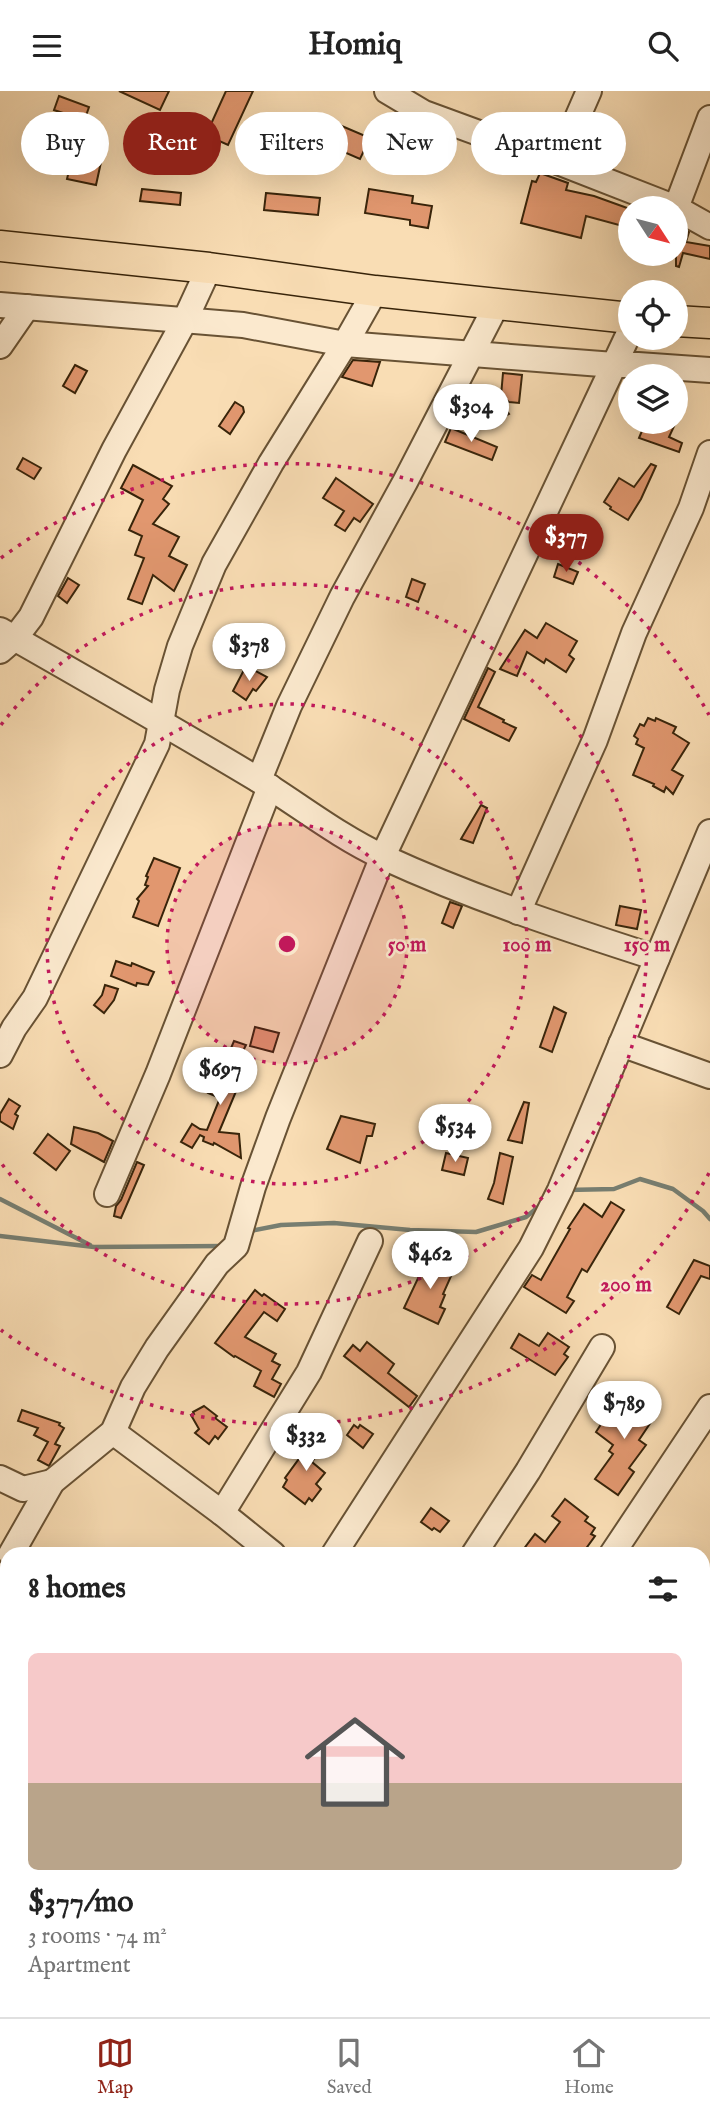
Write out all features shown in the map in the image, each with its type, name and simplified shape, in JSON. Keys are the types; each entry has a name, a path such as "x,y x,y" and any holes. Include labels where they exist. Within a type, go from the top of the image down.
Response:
{"main road":[{"path":"0,246 209,268 374,291 618,317"},
{"path":"688,322 710,323"}],"street":[{"path":"387,91 426,102 471,122"},
{"path":"580,112 589,91"},
{"path":"681,196 710,118"},
{"path":"591,175 645,196"},
{"path":"688,215 710,227"},
{"path":"209,268 185,320 114,450 31,617 5,640 161,722 339,833 383,856 518,912 657,958"},
{"path":"0,1055 7,1028 35,998 157,744 167,690 180,646 214,565 271,463 345,344 374,291"},
{"path":"107,1194 158,1074 264,784 289,706 342,597 497,304"},
{"path":"0,305 243,325 345,344 710,370"},
{"path":"0,345 27,307"},
{"path":"15,1547 52,1482 113,1432 133,1387 158,1348 216,1264 236,1246 253,1187 278,1118 383,856 621,350"},
{"path":"518,912 595,740 634,633 691,508 710,453"},
{"path":"339,1547 531,1248 560,1191 709,839"},
{"path":"621,1044 710,1076"},
{"path":"222,1513 309,1372 370,1241"},
{"path":"478,1547 547,1440 602,1346"},
{"path":"617,1547 710,1407"},
{"path":"113,1432 264,1547"},
{"path":"0,1478 23,1489 52,1482"}],"building":[{"path":"119,91 169,91 160,110"},
{"path":"226,91 253,91 243,112 235,112 235,130 228,145 221,142 221,112 216,112"},
{"path":"59,96 89,107 87,112 54,110"},
{"path":"348,129 362,135 360,159 348,154"},
{"path":"68,175 98,175 96,185 67,179"},
{"path":"539,175 546,175 568,183 566,190 618,205 618,225 586,216 581,238 521,223 532,181 536,182"},
{"path":"142,189 181,193 180,205 140,201"},
{"path":"369,189 413,196 412,203 432,206 428,228 410,225 410,220 365,213"},
{"path":"266,193 320,198 318,215 264,210"},
{"path":"688,242 710,246 710,259 688,254"},
{"path":"353,360 380,362 372,386 342,377"},
{"path":"75,365 87,371 75,393 63,386"},
{"path":"503,373 522,375 519,403 509,402 501,396"},
{"path":"235,402 243,407 244,412 230,434 219,426"},
{"path":"501,402 509,414 485,427 478,415"},
{"path":"451,428 497,447 492,460 445,442"},
{"path":"641,434 670,434 669,437 682,443 679,452 639,438"},
{"path":"23,458 41,468 34,479 17,469"},
{"path":"651,464 656,466 628,520 610,509 604,502 619,478 634,487"},
{"path":"133,465 172,486 163,499 169,504 153,524 179,537 169,556 187,565 174,591 153,575 142,604 128,599 144,558 135,555 142,536 129,530 143,500 121,488"},
{"path":"336,478 373,504 360,522 354,518 345,531 335,525 344,511 323,498"},
{"path":"558,564 578,572 573,584 554,577"},
{"path":"68,578 79,585 67,603 58,596"},
{"path":"412,579 425,584 418,602 406,597"},
{"path":"546,623 577,641 569,655 574,659 566,672 546,659 544,663 527,652 517,676 500,669 525,630 537,638"},
{"path":"246,666 267,677 256,691 253,689 246,700 233,691"},
{"path":"488,668 495,672 478,707 516,728 509,741 464,719"},
{"path":"648,718 655,721 656,718 676,727 673,733 689,743 672,770 683,776 673,794 666,787 664,792 653,786 654,784 633,775 644,748 636,744 638,739 634,736 640,724 644,726"},
{"path":"481,805 487,808 473,843 461,839"},
{"path":"154,858 180,868 158,926 133,917 139,901 137,899 148,886 145,885 146,876"},
{"path":"450,902 462,906 453,928 442,923"},
{"path":"620,906 641,910 637,929 616,925"},
{"path":"116,961 131,966 132,963 154,972 148,985 137,983 136,986 111,976"},
{"path":"105,985 118,989 104,1013 94,1005 102,995"},
{"path":"554,1007 566,1013 552,1052 540,1047"},
{"path":"255,1027 279,1033 273,1052 250,1046"},
{"path":"234,1041 246,1045 226,1084 237,1089 219,1132 239,1134 241,1158 214,1143 213,1145 203,1141 204,1137 200,1135 192,1148 181,1142 192,1124 207,1130 220,1098 208,1093"},
{"path":"9,1099 20,1106 15,1114 18,1116 13,1129 0,1121 0,1114"},
{"path":"524,1102 529,1103 522,1143 508,1140"},
{"path":"341,1116 375,1124 372,1136 367,1136 360,1163 327,1149"},
{"path":"74,1127 98,1133 113,1141 104,1162 71,1144"},
{"path":"48,1134 70,1151 56,1170 34,1153"},
{"path":"446,1153 468,1158 464,1175 442,1170"},
{"path":"500,1153 513,1157 503,1204 488,1199"},
{"path":"137,1162 144,1165 121,1218 114,1216 116,1206"},
{"path":"611,1202 624,1210 587,1272 582,1269 567,1297 574,1301 566,1313 524,1287 532,1275 541,1280 570,1229 568,1228 584,1204 602,1217"},
{"path":"424,1259 440,1265 441,1262 456,1265 443,1294 445,1295 440,1307 445,1309 438,1324 404,1308 421,1272"},
{"path":"694,1260 710,1266 710,1279 701,1276 679,1314 667,1307"},
{"path":"255,1290 285,1309 277,1321 264,1312 245,1337 276,1354 272,1361 280,1365 272,1379 281,1384 274,1397 254,1386 261,1371 215,1343"},
{"path":"548,1333 569,1347 564,1354 568,1357 555,1375 511,1348 519,1334 539,1346"},
{"path":"367,1342 394,1364 388,1373 417,1396 409,1407 344,1356 353,1345 360,1351"},
{"path":"631,1388 643,1395 637,1404 655,1416 639,1440 646,1445 629,1468 634,1472 618,1495 595,1479 613,1454 609,1451 613,1445 596,1432 605,1418 609,1421"},
{"path":"204,1406 227,1427 218,1439 215,1436 209,1444 195,1433 199,1429 191,1415"},
{"path":"22,1410 60,1423 64,1428 55,1444 60,1446 49,1466 38,1460 48,1442 34,1435 38,1428 18,1421"},
{"path":"354,1425 358,1428 360,1425 373,1434 363,1448 347,1435"},
{"path":"317,1434 327,1441 312,1462 325,1473 316,1484 321,1489 312,1501 309,1498 305,1504 283,1487 287,1480 285,1478"},
{"path":"565,1499 588,1517 585,1521 595,1528 591,1534 595,1536 587,1547 525,1547 535,1534 545,1542 560,1522 552,1516"},
{"path":"431,1508 449,1521 440,1532 421,1522"}],"waterway":[{"path":"567,1190 614,1189 640,1179 673,1189 710,1219"},
{"path":"0,1199 90,1245"},
{"path":"250,1231 281,1225 334,1223 410,1230 476,1232 526,1217 542,1204"},
{"path":"0,1236 94,1247 223,1246"}]}
